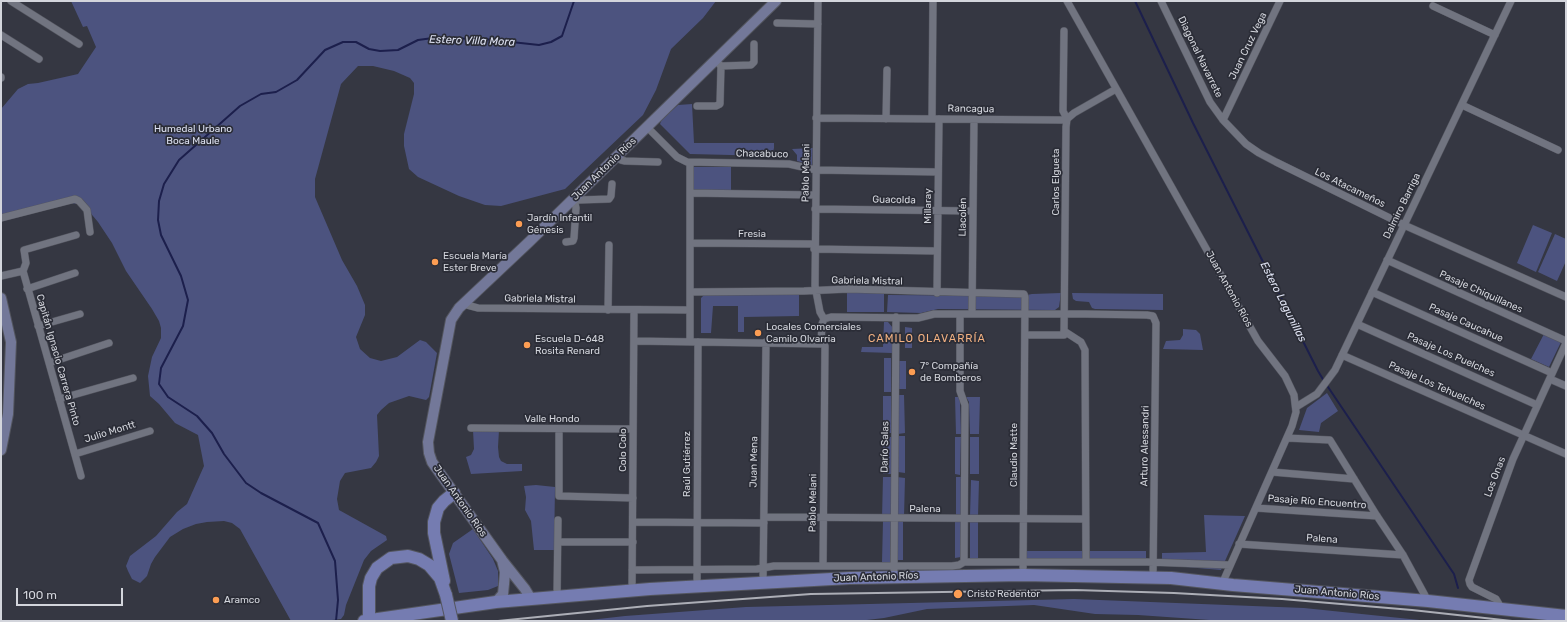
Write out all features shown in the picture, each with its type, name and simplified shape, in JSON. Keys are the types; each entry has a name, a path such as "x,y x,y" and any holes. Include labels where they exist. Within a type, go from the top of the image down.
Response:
{"main road":[{"path":"452,621 442,566 434,533 434,522 438,508 454,493"},
{"path":"446,592 437,573 424,562 408,556 391,558 377,568 371,578 366,621 496,602"},
{"name":"Juan Antonio Ríos","path":"496,602 894,571 1153,577 1428,601 1566,616"}],"street":[{"path":"11,1 79,44"},
{"name":"Juan Antonio Ríos","path":"531,599 432,462 429,453 428,442 450,326 457,310 463,304 647,126 718,63 776,1"},
{"name":"Pablo Melani","path":"818,1 814,246 815,290 820,312 824,319 822,324 822,343 825,346 823,566"},
{"name":"Millaray","path":"933,1 935,119 938,172 937,293"},
{"name":"Juan Antonio Ríos","path":"1067,1 1258,341 1288,380 1294,396 1296,407 1294,420 1222,584"},
{"name":"Diagonal Navarrete","path":"1161,1 1203,89 1223,120"},
{"name":"Juan Cruz Vega","path":"1223,120 1280,1"},
{"name":"Dalmiro Barriga","path":"1296,407 1313,397 1321,390 1342,355 1511,1"},
{"path":"1433,6 1495,35"},
{"path":"777,23 818,24"},
{"name":"Carlos Elgueta","path":"1064,31 1063,111 1067,119 1064,333"},
{"path":"1,35 39,59"},
{"path":"697,106 719,105 718,63 752,64 754,44"},
{"path":"886,119 887,70"},
{"path":"1067,119 1074,113 1116,89"},
{"path":"1462,105 1558,150"},
{"name":"Rancagua","path":"816,118 974,120 1067,119"},
{"name":"Llacolén","path":"972,314 974,120"},
{"name":"Los Atacameños","path":"1223,120 1246,144 1259,153 1404,225 1566,297"},
{"path":"647,126 677,157 690,163 690,342"},
{"path":"616,157 625,161 658,162"},
{"name":"Chacabuco","path":"690,163 789,164 816,170 938,172"},
{"path":"574,198 579,200 608,199 611,196 612,184"},
{"path":"690,193 815,195"},
{"path":"566,242 573,241 574,238 576,208 574,198"},
{"path":"1,218 75,199 80,201 87,210 90,232"},
{"name":"Guacolda","path":"815,209 973,211"},
{"name":"Capitán Ignacio Carrera Pinto","path":"76,235 24,250 26,263 23,271 81,476"},
{"name":"Fresia","path":"690,243 938,251"},
{"path":"608,310 609,245"},
{"name":"Pasaje Chiquillanes","path":"1387,260 1566,342"},
{"path":"1,276 23,271"},
{"path":"27,289 75,273"},
{"name":"Gabriela Mistral","path":"690,292 883,290 937,293 1022,293 1025,297 1025,314"},
{"name":"Pasaje Caucahue","path":"1372,292 1551,376 1566,386"},
{"path":"1,298 10,342 10,349 8,414 1,450"},
{"name":"Gabriela Mistral","path":"463,304 478,308 690,310"},
{"name":"Colo Colo","path":"632,591 634,310"},
{"path":"38,326 80,314"},
{"path":"824,319 830,317 918,318 934,314 1065,314"},
{"path":"960,314 960,392 965,405 964,562"},
{"name":"Claudio Matte","path":"1023,575 1025,314"},
{"name":"Arturo Alessandri","path":"1065,314 1147,315 1153,316 1156,323 1153,577"},
{"name":"Darío Salas","path":"894,571 896,317"},
{"name":"Pasaje Los Puelches","path":"1357,324 1537,405"},
{"path":"1025,335 1064,333 1081,342 1085,350 1086,562"},
{"path":"634,341 822,343"},
{"name":"Raúl Gutiérrez","path":"697,586 698,342"},
{"name":"Juan Mena","path":"763,582 766,342"},
{"name":"Los Onas","path":"1500,608 1496,599 1472,587 1470,580 1504,482 1566,342"},
{"path":"49,364 108,344"},
{"name":"Pasaje Los Tehuelches","path":"1342,355 1566,454"},
{"path":"59,399 133,378"},
{"name":"Valle Hondo","path":"471,428 633,429"},
{"path":"559,429 559,496 633,498"},
{"name":"Julio Montt","path":"74,454 150,431"},
{"path":"1287,438 1330,440 1403,555 1428,601"},
{"path":"1272,472 1354,479"},
{"name":"Pasaje Río Encuentro","path":"1256,508 1377,516"},
{"name":"Palena","path":"633,522 697,522 823,518 1086,519"},
{"path":"557,597 558,520"},
{"path":"558,542 633,542"},
{"name":"Palena","path":"1239,544 1403,555"},
{"name":"Juan Antonio Ríos","path":"496,602 502,594 504,584 505,572 502,560"},
{"path":"632,570 757,569 774,566 823,566 894,571 952,566 959,565 964,562 1154,562 1230,565"}],"green space":[{"name":"Humedal Urbano Boca Maule","path":"71,1 716,1 703,18 671,49 656,90 643,115 565,189 501,206 485,205 459,196 418,177 409,169 404,146 404,134 414,94 414,83 410,78 394,71 373,66 358,66 341,84 315,179 315,197 342,260 357,286 365,305 365,315 356,337 360,349 370,358 381,361 397,357 420,340 426,342 437,353 429,397 426,400 409,396 389,403 381,410 377,415 379,456 376,462 371,468 345,473 340,481 337,499 339,510 386,536 387,540 371,551 364,560 346,605 344,615 341,619 323,621 291,621 240,529 232,523 224,521 196,524 183,529 170,537 155,557 147,576 140,583 132,579 128,571 126,566 130,556 156,536 177,512 187,504 204,466 198,435 175,423 150,396 148,376 152,357 161,338 159,321 126,271 112,243 98,222 88,210 79,204 67,203 1,219 1,109 18,89 28,84 78,74 96,47 87,26 83,27"},
{"path":"692,104 694,143 774,143 772,156 690,154 660,124 662,119 678,105"},
{"path":"813,148 812,165 797,161 797,155 792,149"},
{"path":"694,167 731,167 731,191 693,191"},
{"path":"1533,225 1552,233 1536,272 1517,263"},
{"path":"1555,234 1566,239 1566,261 1557,281 1538,272"},
{"path":"706,293 799,295 799,316 744,317 744,332 738,332 738,306 713,306 711,333 701,333 701,298"},
{"path":"847,293 884,293 884,312 847,312"},
{"path":"1061,293 1059,307 1055,310 938,309 921,313 887,312 888,295 1022,296 1032,294"},
{"path":"1072,293 1163,294 1163,310 1095,309 1092,308 1089,302 1076,301 1073,299"},
{"path":"884,322 888,322 893,328 892,353 861,352 862,347 883,347"},
{"path":"905,327 912,328 912,348 905,348"},
{"path":"1183,329 1196,330 1200,334 1203,350 1163,349 1166,341 1180,340 1183,335"},
{"path":"1544,334 1561,342 1549,367 1531,359"},
{"path":"884,358 891,358 891,392 884,392"},
{"path":"899,361 906,361 906,389 899,389"},
{"path":"1327,393 1338,411 1321,423 1319,432 1299,430 1307,408"},
{"path":"897,395 904,395 905,433 898,434"},
{"path":"883,396 891,396 891,433 883,433"},
{"path":"955,397 959,397 960,401 961,434 956,434"},
{"path":"966,397 980,397 979,434 970,434 969,402"},
{"path":"473,430 499,430 498,447 501,461 507,464 522,464 522,471 471,474 466,457 471,455 474,449"},
{"path":"898,436 905,436 905,473 898,472"},
{"path":"883,437 891,437 891,474 883,474"},
{"path":"955,437 961,437 960,475 955,474"},
{"path":"970,437 979,437 979,474 970,474"},
{"path":"883,477 892,477 891,518 882,518"},
{"path":"897,477 905,478 904,517 896,517"},
{"path":"956,477 962,477 962,517 956,517"},
{"path":"971,480 979,481 978,516 970,516"},
{"path":"536,485 555,487 554,550 534,550 531,521 525,510 526,497 524,486"},
{"path":"1204,515 1245,516 1221,570 1162,565 1162,553 1206,552"},
{"path":"897,520 903,520 903,560 897,560"},
{"path":"970,520 978,520 978,558 970,558"},
{"path":"883,521 891,521 890,562 882,562"},
{"path":"955,521 961,522 961,557 955,558"},
{"path":"473,529 493,559 498,571 498,586 488,590 459,593 449,554 453,543"},
{"path":"1025,551 1146,551 1146,564 1025,563"},
{"path":"1074,599 1304,608 1429,621 1224,621 1138,615 1095,614 1034,605 927,609 884,618 858,621 581,621 625,616 746,607"}],"waterway":[{"name":"Estero Villa Mora","path":"336,621 338,600 335,561 318,523 261,493 246,483 224,454 212,433 197,416 168,397 159,384 161,368 183,326 188,300 181,276 161,235 158,220 159,201 164,184 179,160 240,106 261,94 276,92 297,80 325,50 343,42 356,42 369,49 380,51 398,50 418,40 433,38 484,39 539,45 551,42 562,36 574,1"},
{"name":"Estero Lagunillas","path":"1135,1 1193,123 1324,381"},
{"name":"Estero Lagunillas","path":"1326,384 1454,574 1458,588"}],"railway":[{"path":"498,621 647,606 811,594 1075,590 1174,593 1282,599 1412,610 1512,621"}],"place":[{"name":"Jardín Infantil Génesis","path":"519,224"},
{"name":"Escuela María Ester Breve","path":"435,262"},
{"name":"Locales Comerciales Camilo Olvarria","path":"758,333"},
{"name":"Escuela D-648 Rosita Renard","path":"527,345"},
{"name":"7° Compañía de Bomberos","path":"912,372"},
{"name":"Cristo Redentor","path":"958,594"},
{"name":"Aramco","path":"216,600"}],"district":[{"name":"CAMILO OLAVARRÍA","path":"927,339"}]}
